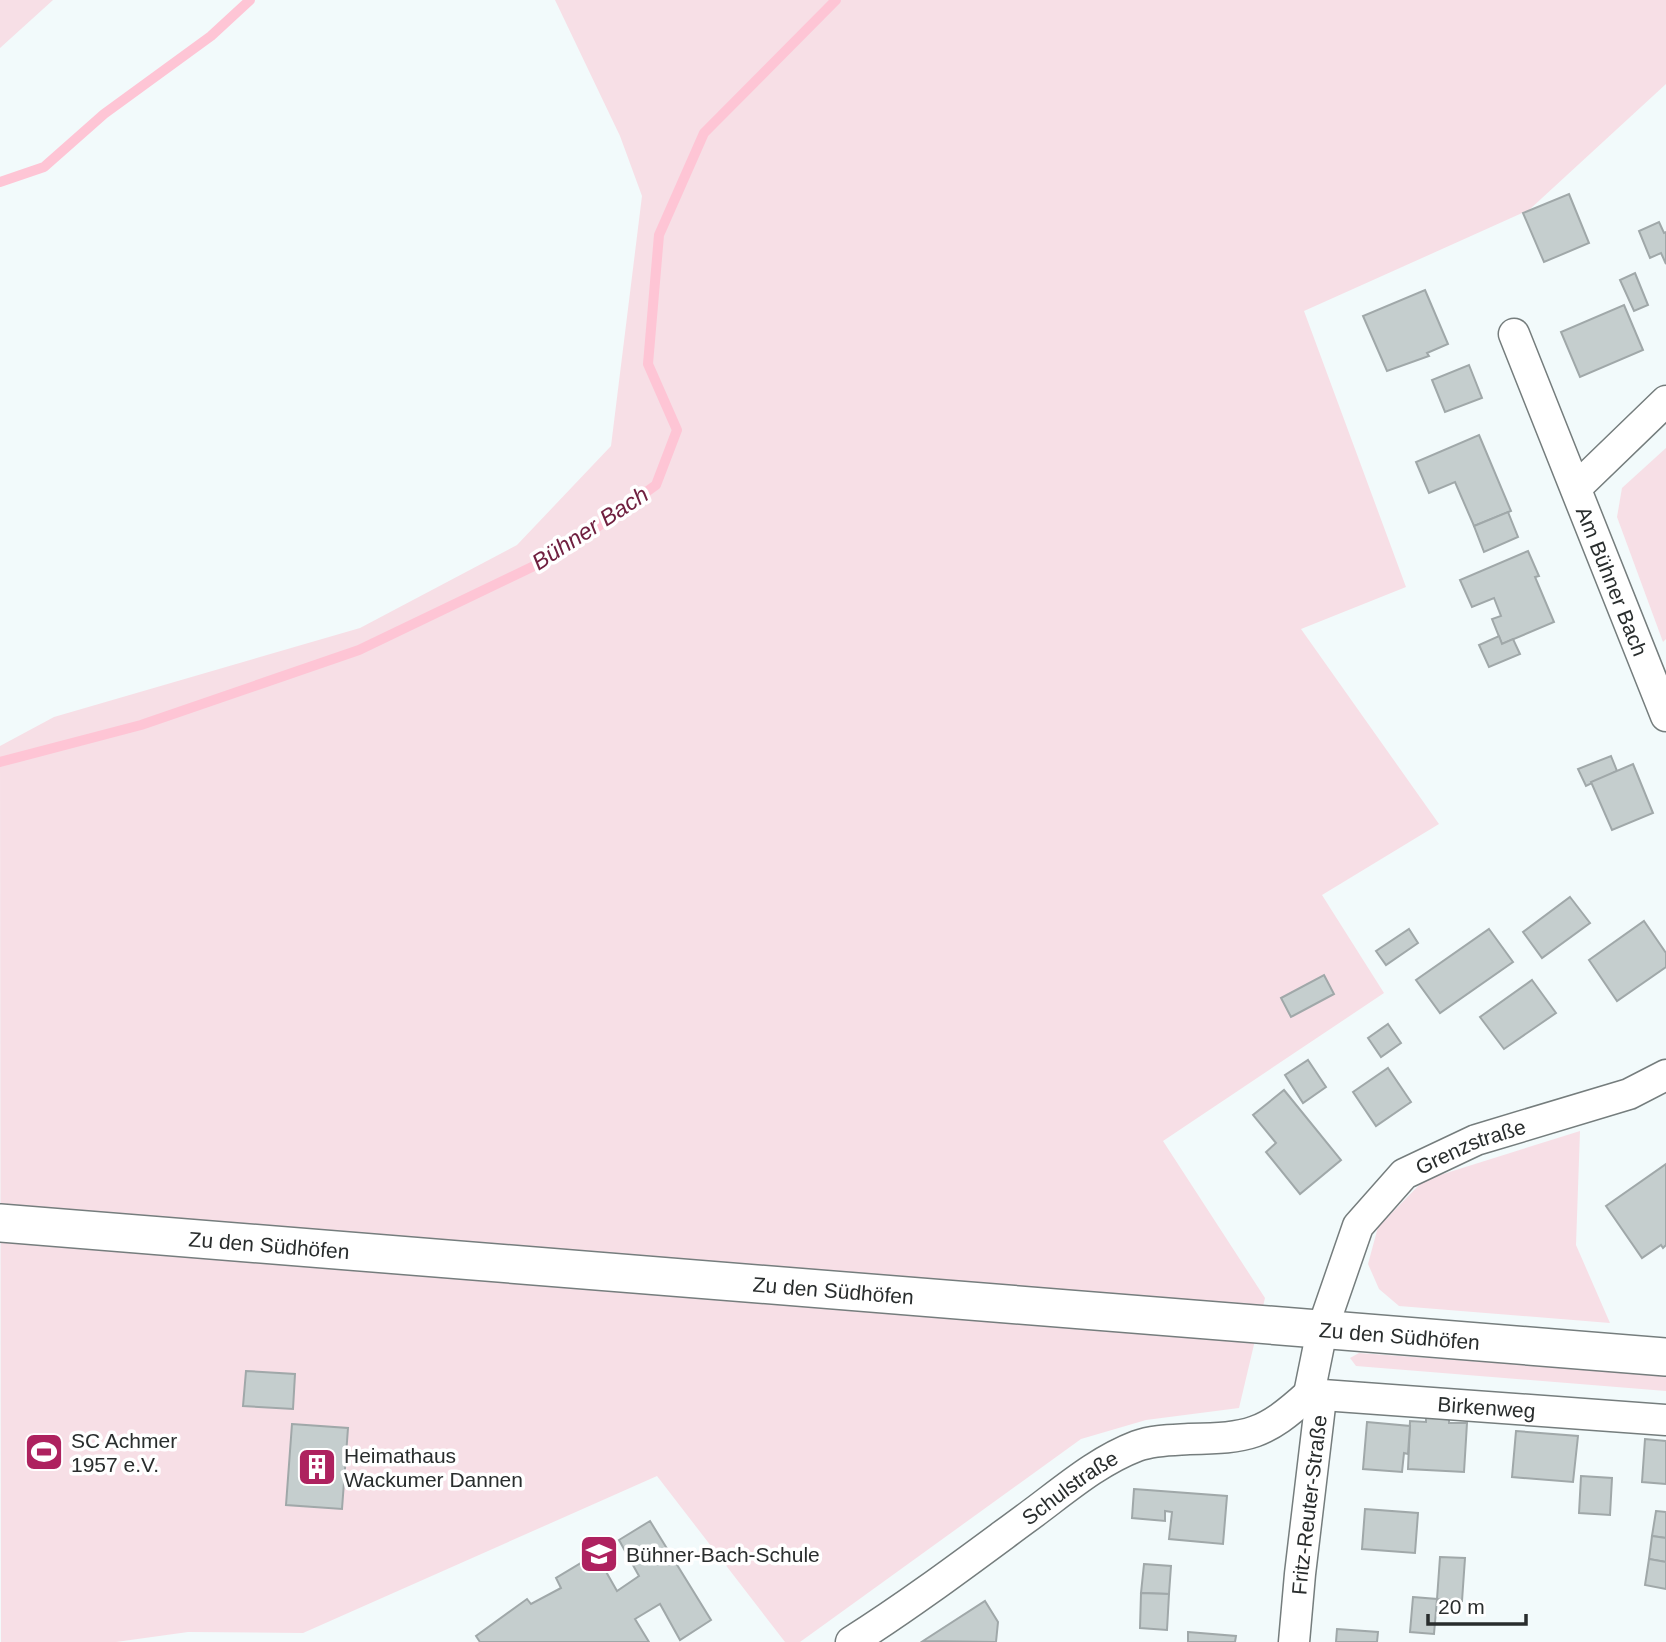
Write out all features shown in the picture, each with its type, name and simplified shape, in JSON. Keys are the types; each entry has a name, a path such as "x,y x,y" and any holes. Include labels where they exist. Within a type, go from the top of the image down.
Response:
{"street":[{"name":"Am Bühner Bach","path":"1514,334 1576,488 1658,669 1666,716"},
{"name":"Am Bühner Bach","path":"1576,488 1666,401"},
{"name":"Grenzstraße","path":"1322,1331 1358,1226 1404,1174 1476,1140 1629,1094 1666,1075"},
{"name":"Zu den Südhöfen","path":"0,1223 1666,1357"},
{"name":"Fritz-Reuter-Straße","path":"1294,1642 1320,1406 1309,1394 1322,1331"},
{"name":"Birkenweg","path":"1309,1394 1666,1420"},
{"name":"Schulstraße","path":"851,1642 903,1609 1102,1463 1139,1445 1253,1434 1285,1416 1309,1394"}],"shaded area":[{"path":"0,0 53,0 0,48"},
{"path":"555,0 1666,0 1666,84 1529,210 1304,311 1406,587 1301,629 1439,824 1322,895 1384,993 1163,1141 1265,1298 1239,1408 1146,1420 1081,1439 800,1642 785,1642 657,1476 303,1633 188,1632 116,1642 1,1642 0,746 54,717 360,628 517,545 611,446 642,196 620,136"},
{"path":"1666,448 1666,639 1663,642 1617,517 1622,488"},
{"path":"1580,1131 1576,1245 1610,1323 1399,1306 1379,1289 1368,1264 1378,1227 1424,1180"},
{"path":"1359,1353 1666,1375 1666,1391 1356,1366 1350,1358"}],"building":[{"path":"1569,194 1589,243 1544,262 1523,213"},
{"path":"1659,222 1664,233 1666,232 1666,264 1661,253 1650,258 1639,231"},
{"path":"1635,273 1648,305 1634,311 1620,280"},
{"path":"1425,290 1448,344 1427,353 1429,356 1387,371 1363,316"},
{"path":"1624,305 1643,350 1580,377 1561,332"},
{"path":"1469,365 1482,398 1445,412 1432,380"},
{"path":"1479,435 1511,511 1474,526 1455,482 1429,493 1416,462"},
{"path":"1508,512 1518,537 1484,552 1474,526"},
{"path":"1528,551 1539,576 1535,577 1554,622 1502,644 1492,619 1501,616 1494,598 1472,607 1460,580"},
{"path":"1499,636 1502,644 1513,639 1520,654 1489,667 1479,645"},
{"path":"1611,756 1617,771 1586,786 1578,769"},
{"path":"1633,764 1653,813 1612,830 1591,782"},
{"path":"1570,897 1590,923 1542,958 1523,932"},
{"path":"1644,921 1666,953 1666,967 1617,1001 1589,960"},
{"path":"1409,929 1418,943 1386,965 1376,951"},
{"path":"1489,929 1513,962 1440,1013 1416,980"},
{"path":"1324,975 1334,994 1291,1017 1281,998"},
{"path":"1532,980 1556,1013 1504,1049 1480,1017"},
{"path":"1388,1024 1401,1043 1381,1057 1368,1038"},
{"path":"1308,1060 1326,1087 1303,1103 1285,1075"},
{"path":"1388,1068 1411,1102 1376,1126 1353,1092"},
{"path":"1284,1090 1341,1160 1300,1194 1266,1152 1276,1143 1253,1115"},
{"path":"1666,1164 1666,1245 1663,1248 1661,1245 1642,1258 1606,1206"},
{"path":"246,1371 295,1374 293,1409 243,1406"},
{"path":"1426,1414 1449,1415 1449,1423 1467,1423 1464,1472 1408,1469 1410,1421 1426,1422"},
{"path":"1367,1422 1410,1426 1408,1454 1404,1453 1402,1472 1363,1469"},
{"name":"Heimathaus Wackumer Dannen","path":"292,1424 348,1428 342,1509 286,1505"},
{"path":"1516,1431 1578,1436 1573,1482 1512,1477"},
{"path":"1645,1439 1666,1441 1666,1484 1642,1482"},
{"path":"1581,1476 1612,1478 1610,1515 1579,1513"},
{"path":"1134,1489 1227,1496 1223,1544 1169,1539 1172,1512 1165,1511 1165,1521 1132,1518"},
{"path":"1365,1509 1418,1513 1415,1553 1362,1549"},
{"path":"1656,1511 1666,1512 1666,1538 1652,1536"},
{"path":"650,1521 711,1620 680,1640 660,1604 635,1619 649,1642 480,1642 476,1636 527,1599 531,1604 561,1588 556,1578 596,1554 617,1591 639,1576 619,1540"},
{"path":"1652,1536 1666,1538 1666,1562 1649,1559"},
{"path":"1440,1557 1465,1558 1462,1601 1437,1599"},
{"path":"1649,1559 1666,1562 1666,1589 1645,1585"},
{"path":"1144,1564 1171,1566 1169,1594 1141,1593"},
{"path":"1141,1593 1169,1594 1167,1630 1140,1628"},
{"path":"1413,1597 1437,1599 1434,1634 1410,1632"},
{"path":"985,1601 998,1622 996,1642 923,1641"},
{"path":"1337,1629 1378,1632 1377,1642 1336,1642"},
{"path":"1188,1632 1236,1636 1235,1642 1188,1642"}],"waterway":[{"path":"0,182 44,167 104,114 211,36 250,0"},
{"name":"Bühner Bach","path":"0,762 141,725 359,650 561,553 656,485 677,430 648,364 659,235 704,133 836,0"}],"place":[{"name":"SC Achmer 1957 e.V.","path":"44,1452"},
{"name":"Heimathaus Wackumer Dannen","path":"317,1467"},
{"name":"Bühner-Bach-Schule","path":"599,1554"}]}
